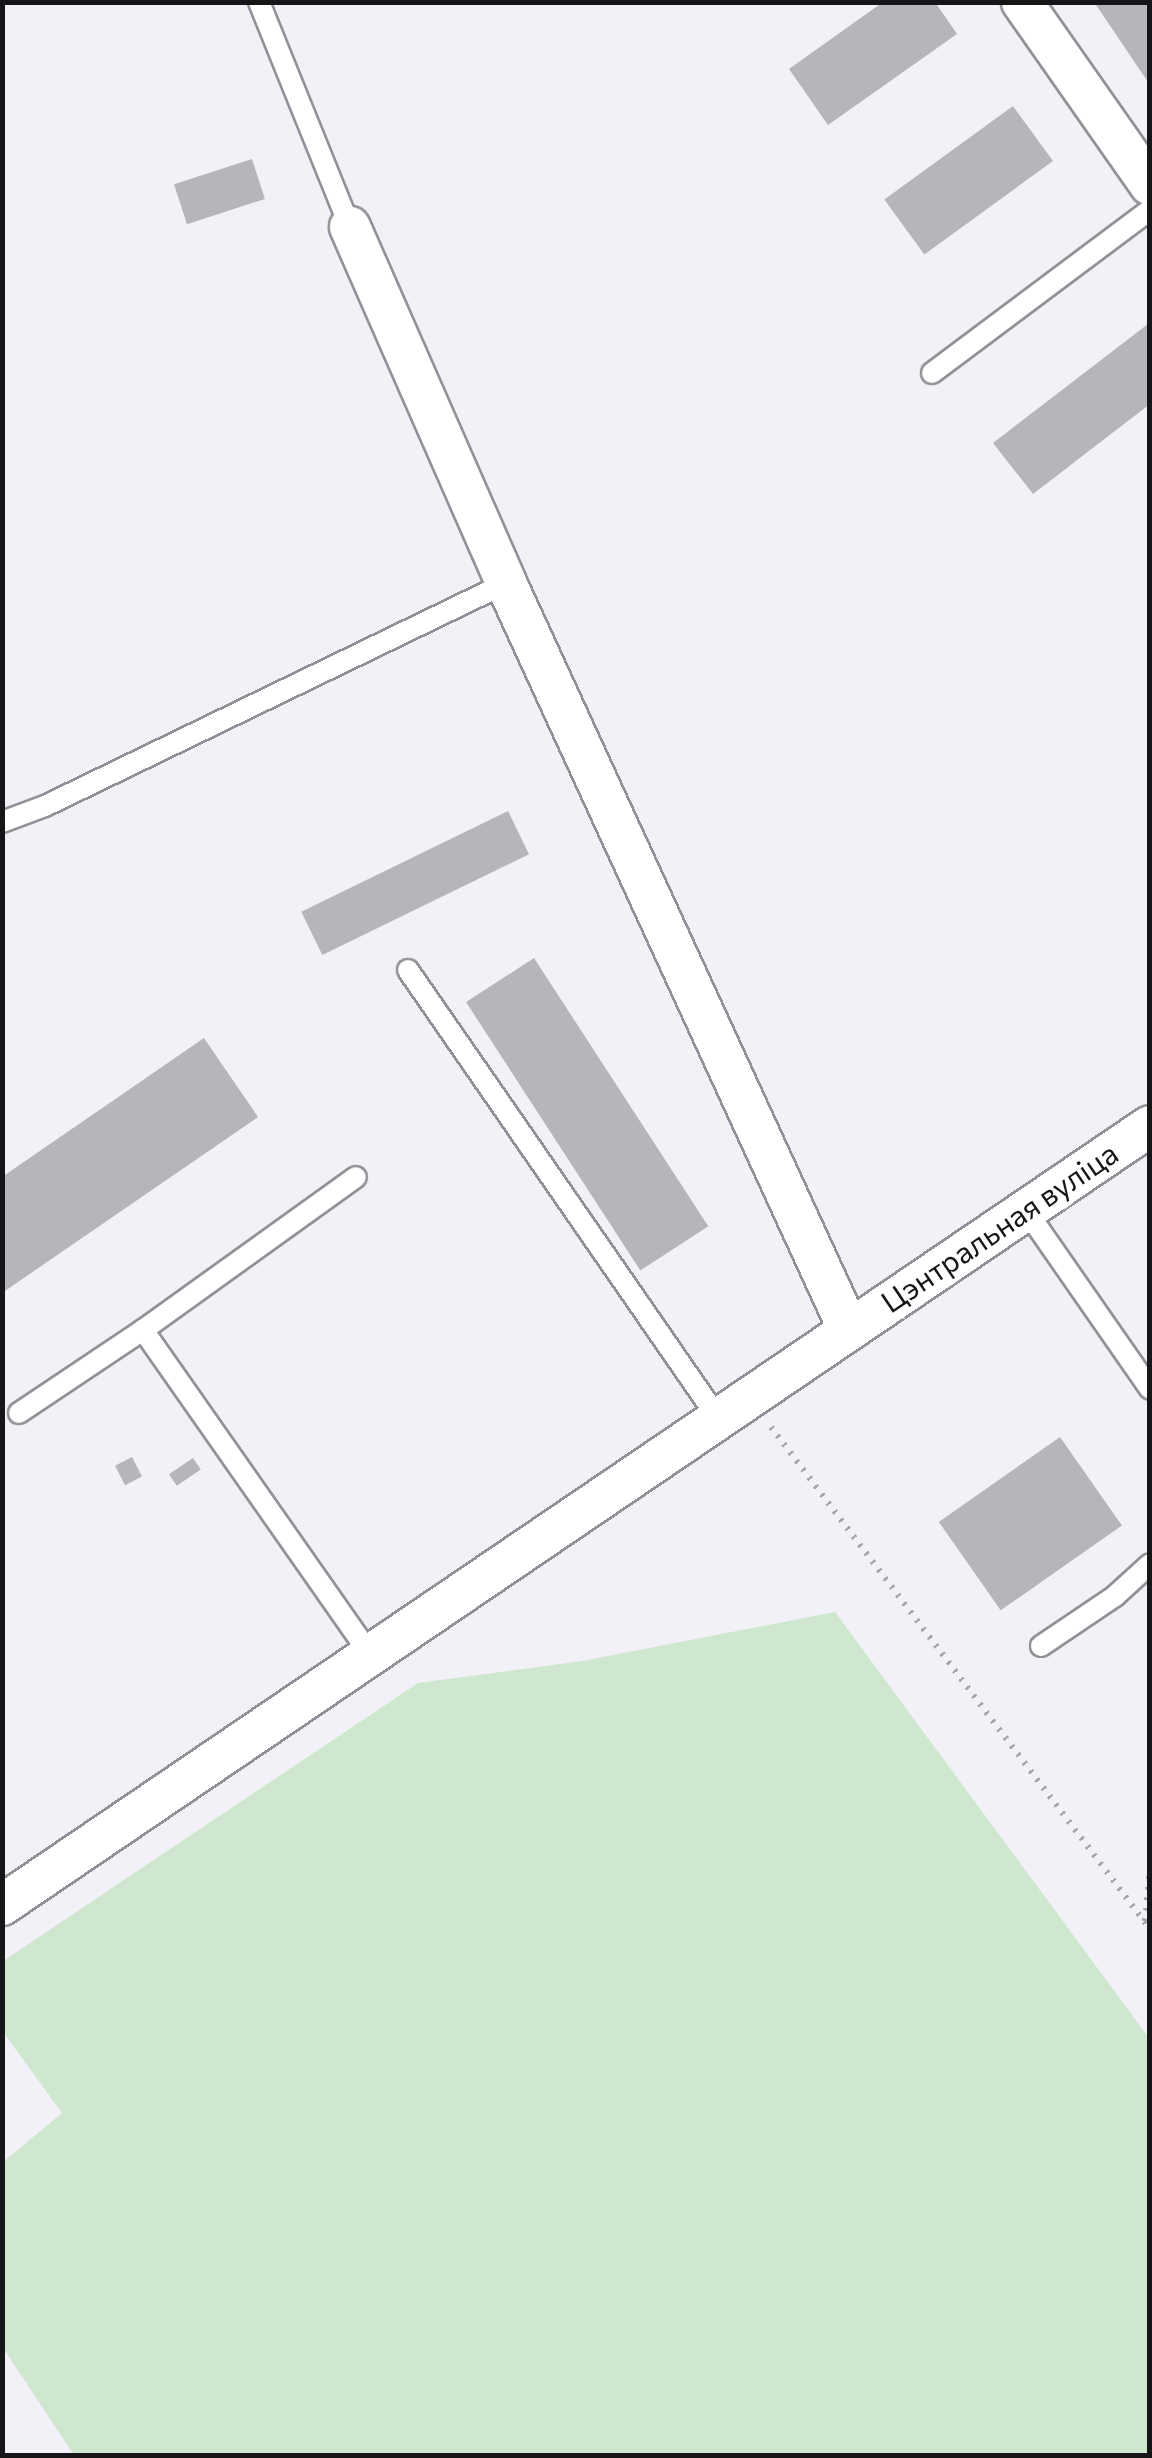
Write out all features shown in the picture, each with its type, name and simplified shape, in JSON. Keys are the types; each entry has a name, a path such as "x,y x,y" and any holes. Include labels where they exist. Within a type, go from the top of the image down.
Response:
{"street":[{"path":"1022,2 1142,160"},
{"path":"350,227 506,584 848,1328"},
{"name":"Цэнтральная вуліца","path":"2,1905 1150,1126"}],"lane":[{"path":"260,2 350,227"},
{"path":"932,373 1150,210"},
{"path":"2,822 45,806 506,584"},
{"path":"408,970 734,1408"},
{"path":"19,1413 356,1177"},
{"path":"1024,1210 1150,1389"},
{"path":"142,1330 370,1654"},
{"path":"1040,1646 1115,1596 1150,1564"}],"path":[{"path":"734,1408 1147,1926"},
{"path":"1147,1926 1150,1868"}],"green space":[{"path":"835,1612 1149,2038 1149,2455 74,2455 3,2348 3,2162 62,2113 3,2032 3,1961 418,1683 582,1661"}],"building":[{"path":"883,2 935,2 957,34 828,125 789,69"},
{"path":"1094,2 1150,2 1150,85"},
{"path":"1013,106 1053,161 924,254 884,199"},
{"path":"252,159 265,199 187,224 174,184"},
{"path":"1148,324 1150,404 1033,494 993,443"},
{"path":"508,811 529,854 322,955 301,912"},
{"path":"534,958 708,1226 640,1270 466,1002"},
{"path":"204,1038 258,1117 2,1293 2,1177"},
{"path":"1060,1437 1122,1525 1001,1610 939,1522"},
{"path":"132,1457 142,1477 125,1485 115,1466"},
{"path":"193,1458 201,1470 177,1486 169,1474"}]}
